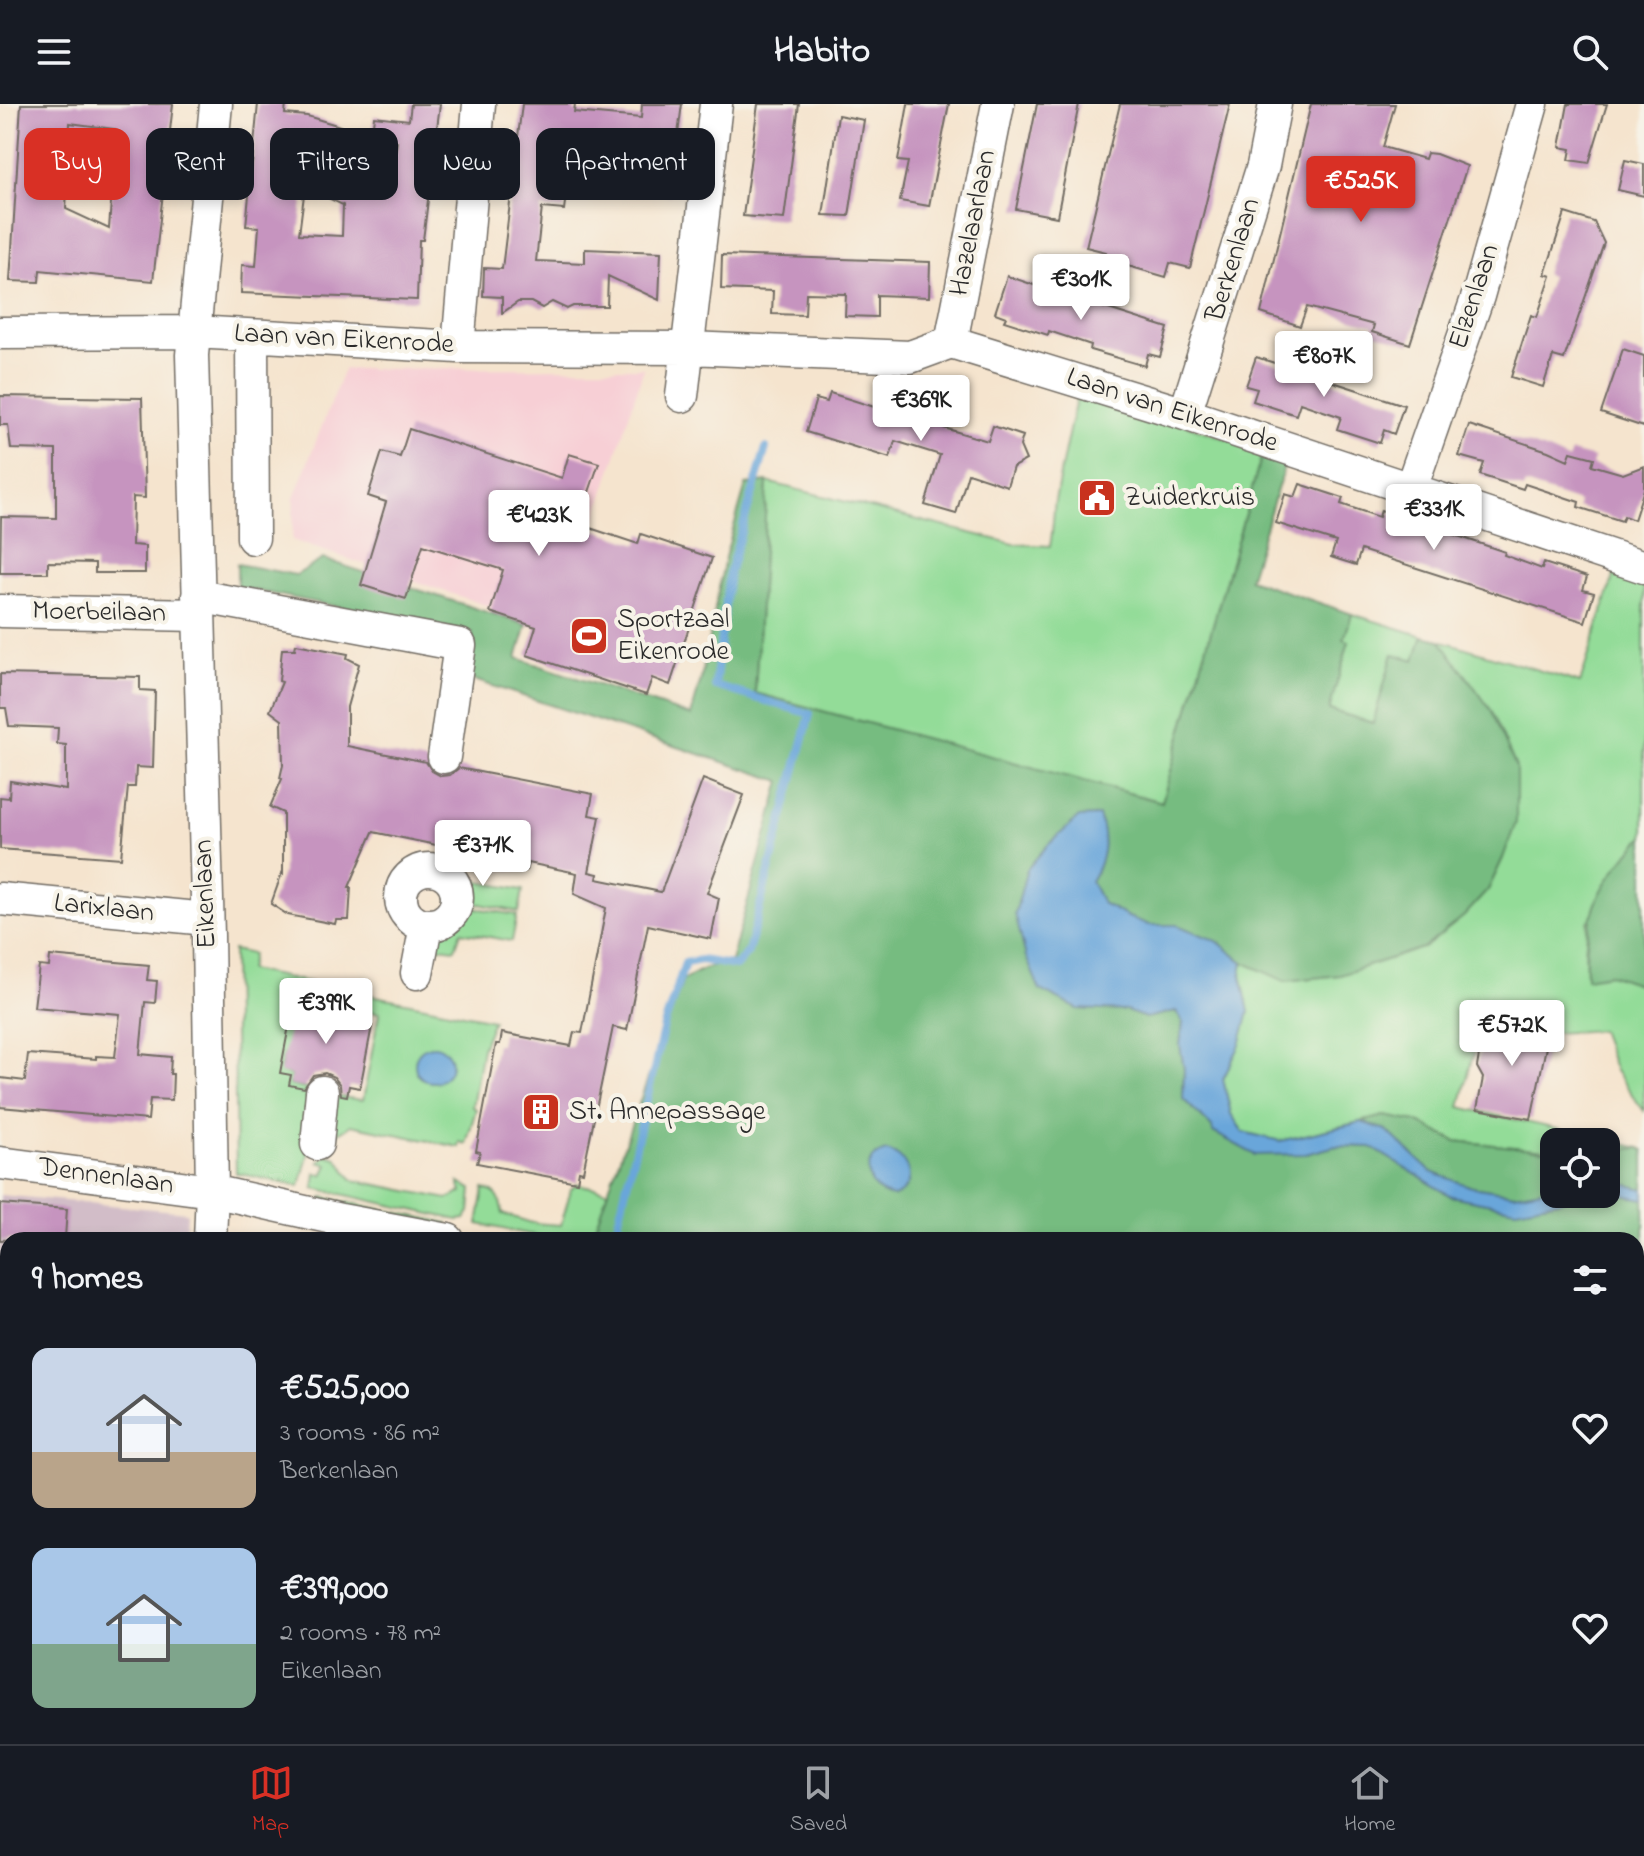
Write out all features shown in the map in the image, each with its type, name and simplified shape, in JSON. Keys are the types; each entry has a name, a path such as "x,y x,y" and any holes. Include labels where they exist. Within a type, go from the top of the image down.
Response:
{"street":[{"name":"Eikenlaan","path":"210,1232 212,1191 194,332 216,104"},
{"path":"458,347 479,104"},
{"path":"682,396 716,104"},
{"name":"Hazelaarlaan","path":"951,342 998,104"},
{"name":"Berkenlaan","path":"1185,414 1263,166 1275,104"},
{"name":"Elzenlaan","path":"1411,488 1478,296 1532,104"},
{"name":"Laan van Eikenrode","path":"0,333 194,332 458,347 689,348 910,357 951,342 1185,414 1644,567"},
{"path":"252,336 253,538"},
{"path":"198,605 460,645 444,757"},
{"name":"Moerbeilaan","path":"0,611 198,605"},
{"name":"Larixlaan","path":"0,899 207,919"},
{"path":"417,973 426,925"},
{"path":"317,1144 322,1092"},
{"name":"Dennenlaan","path":"0,1163 212,1191 406,1232"}],"shaded area":[{"path":"644,368 586,549 533,621 292,540 294,498 344,369"},
{"path":"0,1195 187,1212 186,1232 0,1232"}],"green space":[{"path":"1079,389 1263,451 1162,802 755,693 767,482 1014,544 1050,546 1055,501"},
{"path":"1263,451 1287,458 1249,579 1352,614 1344,639 1349,641 1329,710 1373,723 1393,654 1415,660 1423,636 1440,640 1491,710 1516,767 1516,822 1503,858 1488,890 1464,916 1425,947 1340,975 1285,981 1243,962 1217,941 1177,925 1149,925 1102,903 1091,881 1103,850 1099,816 1080,817 1070,827 1078,1009 1126,1011 1146,1018 1176,1011 1183,1023 1180,1045 1184,1069 1183,1099 1212,1127 1306,1154 1336,1146 1371,1147 1451,1196 1516,1209 1540,1204 1540,1208 1620,1208 1620,1195 1644,1199 1644,1232 594,1230 683,980 703,969 731,961 781,781 465,677 473,633 237,587 237,564 296,575 323,559 527,625 517,658 691,716 725,557 746,485 767,482 755,693 1162,802"},
{"path":"1615,572 1644,582 1644,837 1588,922 1585,951 1586,977 1610,974 1644,986 1644,1111 1615,1071 1600,1030 1556,1033 1552,1020 1485,1006 1460,1107 1552,1128 1540,1128 1540,1150 1455,1141 1417,1122 1384,1116 1280,1141 1243,1132 1231,1114 1223,1079 1240,1045 1249,1012 1241,975 1243,962 1285,981 1340,975 1425,947 1464,916 1488,890 1503,858 1491,710 1440,640 1580,683"},
{"path":"1352,614 1423,636 1415,660 1393,654 1373,723 1329,710 1349,641 1344,639"},
{"path":"1644,837 1644,986 1610,974 1586,978 1588,935 1597,900 1616,869"},
{"path":"475,881 523,890 519,912 470,902"},
{"path":"469,907 517,915 512,941 461,932 455,949 429,946 433,930 458,924"},
{"path":"233,950 252,954 249,970 493,1020 482,1048 472,1107 476,1109 466,1144 460,1142 459,1147 351,1125 329,1139 331,1096 363,1100 379,1013 313,999 303,1012 292,1010 286,1055 283,1055 280,1072 291,1075 289,1085 318,1092 315,1128 300,1186 236,1173"},
{"path":"1384,1116 1417,1122 1455,1141 1540,1150 1540,1189 1514,1194 1472,1187 1431,1172 1386,1130 1361,1122"},
{"path":"1620,1143 1640,1148 1620,1150"},
{"path":"1620,1150 1644,1150 1644,1189 1620,1183"},
{"path":"327,1155 337,1158 353,1180 448,1199 462,1192 459,1183 472,1189 470,1212 465,1219 458,1220 314,1188 316,1173 323,1175 328,1165 319,1162"},
{"path":"577,1184 608,1191 595,1232 518,1232 478,1224 484,1189 498,1197 503,1214 532,1223 561,1225 571,1189"},
{"path":"323,1197 448,1223 446,1231 322,1206"}],"water":[{"path":"1099,816 1103,850 1091,881 1102,903 1149,925 1177,925 1217,941 1243,962 1241,975 1249,1012 1240,1045 1223,1079 1231,1114 1243,1132 1280,1141 1361,1122 1386,1130 1431,1172 1472,1187 1514,1194 1540,1189 1540,1204 1516,1209 1451,1196 1371,1147 1336,1146 1306,1154 1255,1155 1213,1132 1212,1127 1183,1099 1184,1069 1180,1045 1183,1023 1176,1011 1146,1018 1126,1011 1078,1009 1040,990 1026,957 1015,914 1027,869 1079,817"},
{"path":"433,1046 446,1051 451,1064 446,1077 433,1082 420,1077 415,1064 420,1051"},
{"path":"887,1151 902,1160 908,1172 906,1186 894,1197 877,1189 869,1175 872,1160"},
{"path":"1620,1183 1644,1189 1644,1199 1620,1195"}],"building":[{"path":"21,104 173,104 170,128 146,128 146,200 162,200 153,281 40,270 39,282 10,281"},
{"path":"258,104 286,104 285,114 307,116 340,126 270,128 270,200 303,200 299,234 342,236 343,205 332,200 398,200 398,128 373,128 374,116 409,120 411,104 440,104 437,128 414,128 414,200 428,200 423,240 419,240 417,300 241,293 242,265 256,266 259,227 246,226 249,200 254,200"},
{"path":"522,104 575,104 574,112 641,118 642,104 682,104 679,128 536,128 536,200 565,200 564,210 542,208 536,261 585,263 585,249 661,252 659,300 608,276 607,306 573,306 567,309 552,302 542,308 531,302 518,302 502,313 502,297 483,296 484,268 502,269 510,200 520,200 519,128"},
{"path":"758,104 799,104 784,219 743,216"},
{"path":"908,104 949,104 929,206 900,201 908,162 898,161"},
{"path":"1037,104 1079,104 1057,217 1016,209"},
{"path":"1120,104 1230,104 1190,268 1170,263 1166,277 1104,259 1106,252 1086,247"},
{"path":"1311,104 1395,104 1383,147 1425,159 1427,153 1436,154 1467,166 1410,344 1372,332 1374,325 1307,307 1300,326 1261,313"},
{"path":"1568,104 1607,104 1589,163 1569,160 1571,149 1560,147"},
{"path":"838,115 864,120 849,216 823,215"},
{"path":"1625,160 1644,164 1644,196 1618,190"},
{"path":"1565,213 1594,222 1604,243 1564,359 1553,356 1543,387 1511,377 1531,315 1537,317 1551,276 1545,274"},
{"path":"722,255 930,262 929,297 877,295 877,317 845,316 846,294 806,293 805,315 772,314 773,291 721,289"},
{"path":"1007,276 1043,288 1042,291 1071,297 1168,328 1160,357 1148,354 1145,366 1090,350 1091,345 1049,331 1048,335 1004,321 1006,317 995,313"},
{"path":"1623,349 1644,356 1644,427 1601,413"},
{"path":"1256,357 1404,405 1394,434 1384,430 1380,443 1337,429 1341,417 1300,403 1296,415 1253,401 1257,389 1246,386"},
{"path":"830,393 890,412 891,408 902,412 906,399 949,412 944,428 988,441 993,426 1023,436 1020,446 1026,460 1013,467 1007,486 968,473 956,514 925,505 940,455 895,441 890,458 806,432 816,399 827,402"},
{"path":"0,396 142,398 145,498 133,497 132,545 145,546 145,573 95,573 95,563 48,562 48,573 0,573 1,517 56,518 56,450 11,449 8,425 0,425"},
{"path":"1469,425 1568,460 1571,452 1594,458 1592,465 1623,474 1644,466 1644,489 1634,520 1624,516 1622,521 1578,507 1579,502 1525,484 1523,489 1480,475 1484,463 1459,456"},
{"path":"409,429 562,478 569,454 599,463 578,524 638,544 641,534 712,558 670,685 652,678 646,695 527,655 536,627 490,612 503,570 423,545 406,599 361,585 386,502 368,496 382,452 400,457"},
{"path":"1300,484 1343,498 1341,504 1379,517 1381,510 1505,552 1504,555 1542,569 1544,563 1587,577 1583,590 1594,593 1585,622 1361,550 1356,565 1331,557 1336,542 1276,523 1285,494 1295,497"},
{"path":"296,644 348,654 347,658 359,664 347,707 347,746 426,762 432,771 441,776 450,775 459,768 593,794 589,815 600,817 589,872 598,874 597,879 661,892 703,779 744,795 707,893 719,898 711,939 648,925 627,1030 613,1027 583,1172 579,1171 577,1182 477,1163 480,1152 476,1151 496,1044 500,1044 502,1033 571,1046 574,1032 582,1033 606,908 574,894 577,873 528,863 526,871 497,869 468,860 470,852 373,832 349,887 349,920 336,920 335,924 288,915 271,904 283,874 283,813 270,807 282,779 283,765 282,720 270,711 282,682 279,681 282,649 295,649"},
{"path":"0,674 140,677 140,690 155,691 153,768 136,767 135,787 128,787 121,858 0,849 0,797 9,798 10,781 66,790 66,745 57,744 58,728 9,726 6,708 0,708"},
{"path":"50,956 149,965 147,980 157,981 155,1003 145,1002 140,1054 171,1057 170,1074 173,1074 172,1100 150,1099 148,1120 0,1107 0,1078 25,1081 28,1054 96,1059 96,1056 115,1057 120,1014 34,1007 39,966 49,967"},
{"path":"305,1002 363,1013 361,1024 372,1026 360,1088 349,1086 347,1096 341,1095 340,1085 334,1077 325,1073 313,1075 304,1088 289,1085 291,1075 280,1073 292,1010 303,1012"},
{"path":"1496,1017 1550,1028 1531,1119 1477,1109 1483,1078 1477,1067 1479,1055 1490,1048"},
{"path":"0,1204 67,1209 65,1232 0,1232"}],"waterway":[{"path":"616,1232 664,1026 685,963 701,960 736,966 748,952 810,714 715,686 729,573 766,448"}],"place":[{"name":"Zuiderkruis","path":"1097,498"},
{"name":"Sportzaal Eikenrode","path":"589,636"},
{"name":"St. Annepassage","path":"541,1112"}]}
